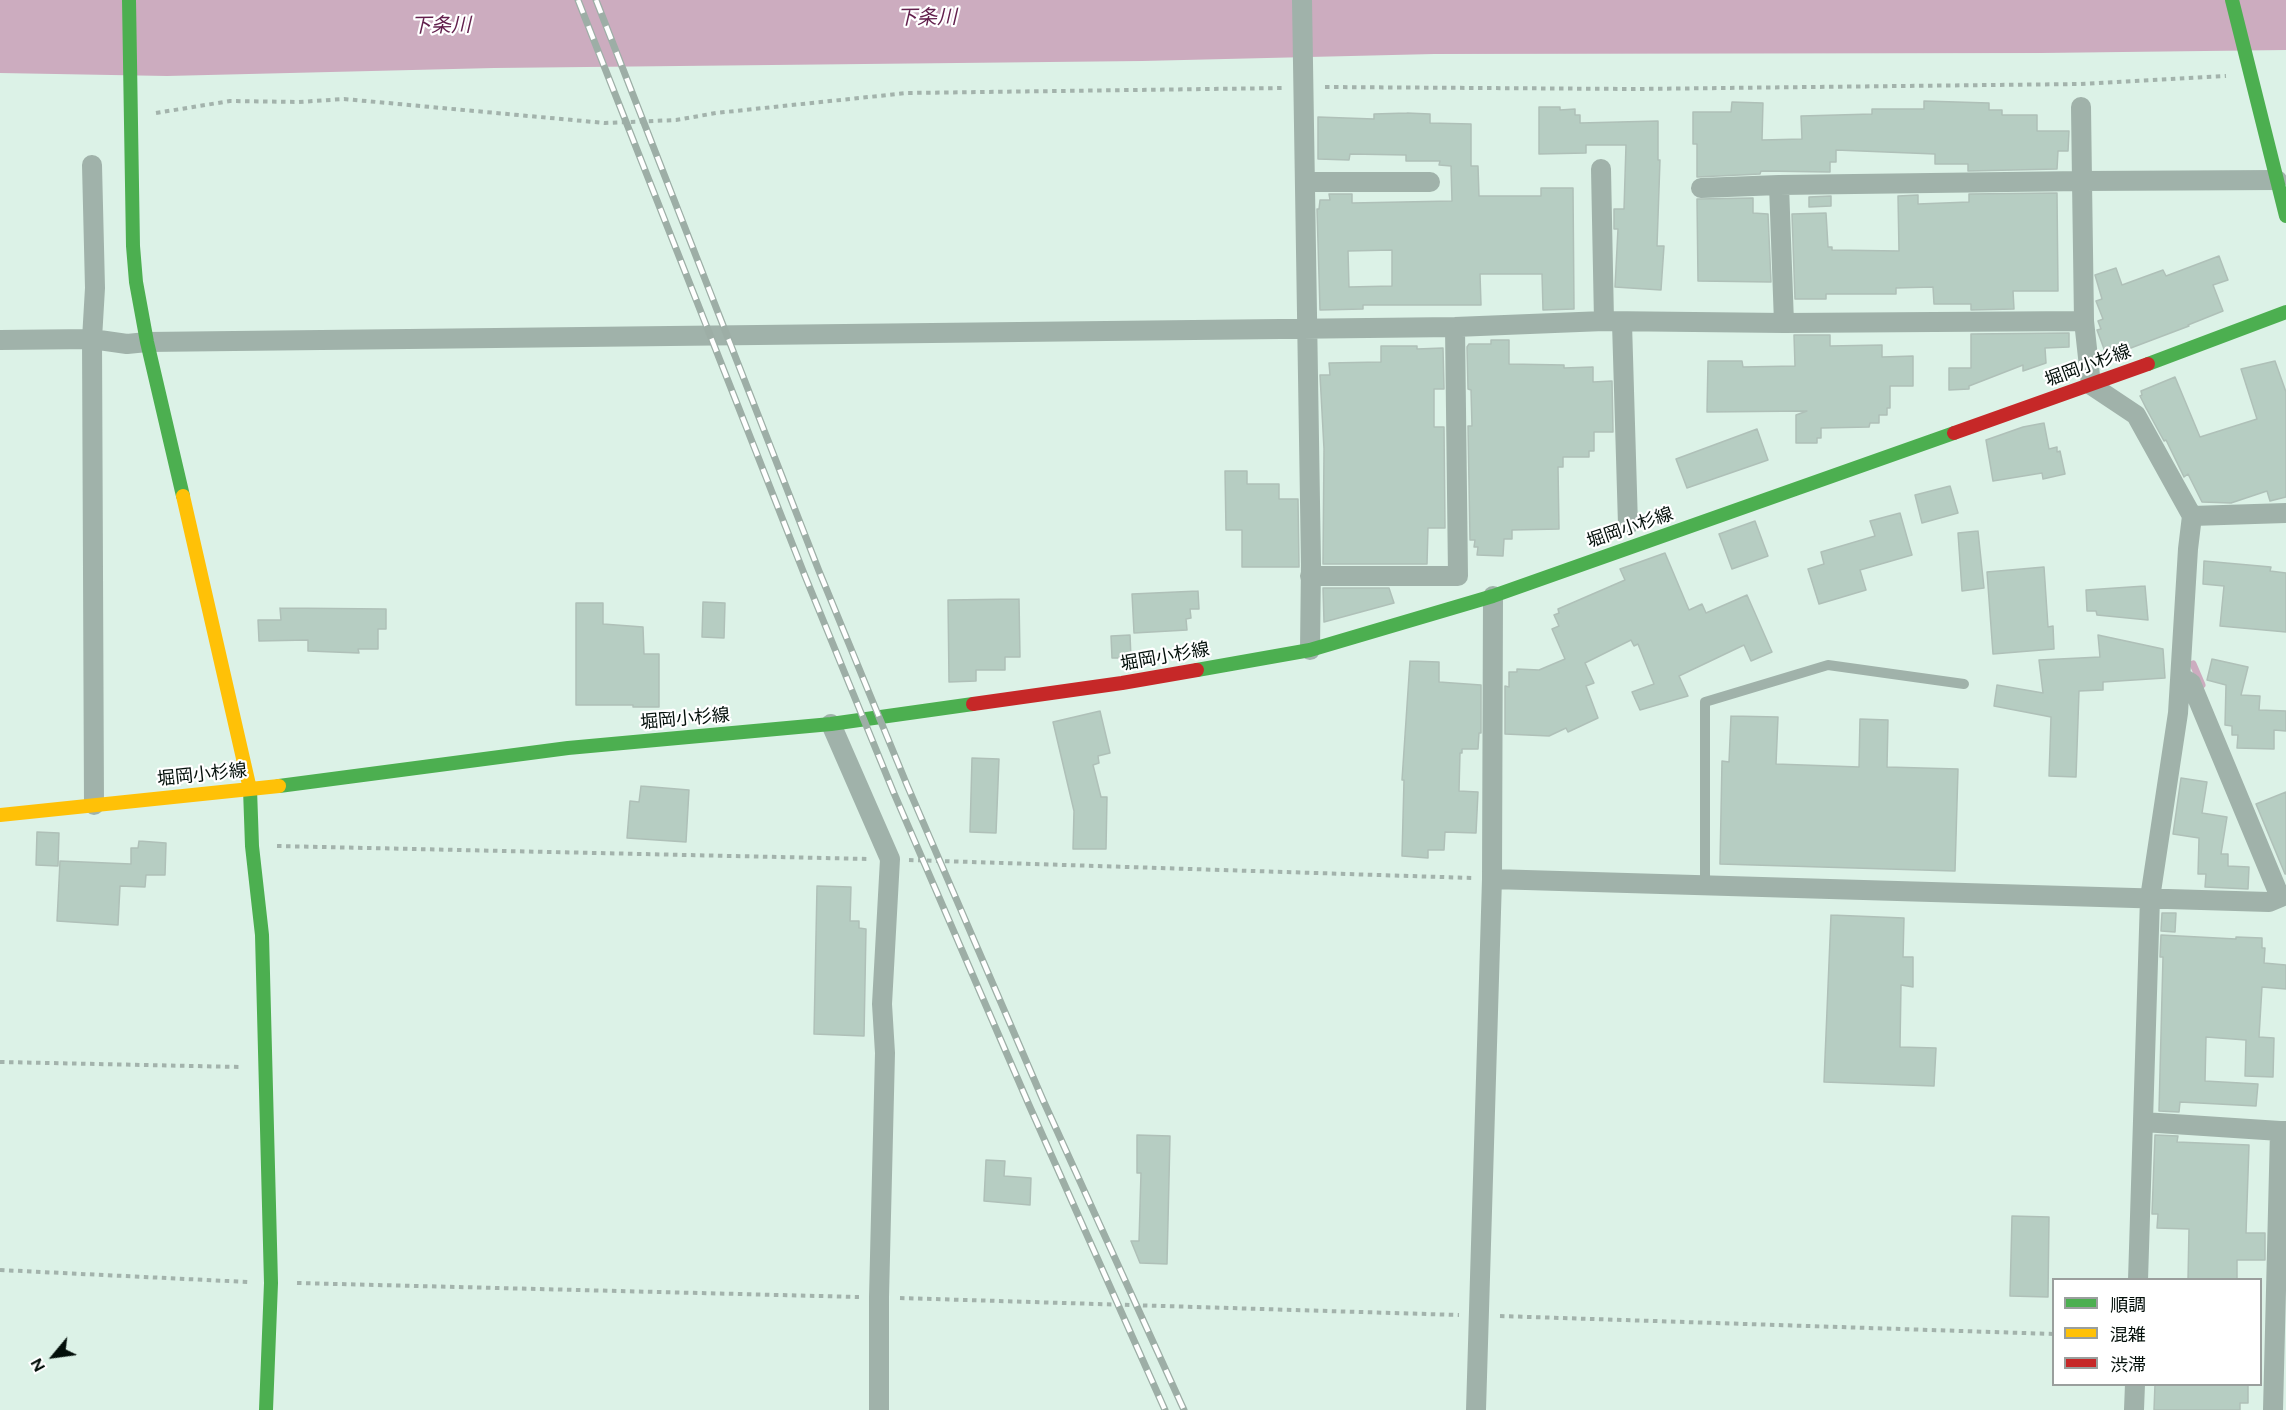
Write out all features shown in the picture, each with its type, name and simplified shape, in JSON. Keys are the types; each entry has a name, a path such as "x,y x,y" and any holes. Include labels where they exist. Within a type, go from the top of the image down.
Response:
{"main road":[{"path":"129,0 133,246 136,282 147,342 250,787 252,846 262,935 266,1070 271,1283 266,1410"},
{"path":"2232,0 2286,216"},
{"name":"堀岡小杉線","path":"0,815 286,785 568,748 831,724 1122,683 1310,650 1493,596 2091,385 2286,312"}],"street":[{"path":"1302,0 1310,650"},
{"path":"2081,106 2084,321 2091,385 2136,415 2192,516 2178,713 2150,898 2138,1278"},
{"path":"92,165 95,288 92,339 94,805"},
{"path":"1601,169 1628,525"},
{"path":"1701,188 1779,185 2277,180"},
{"path":"1306,182 1430,182"},
{"path":"1779,185 1784,323"},
{"path":"0,340 92,339 127,345 147,342 1455,327 1613,322 2084,321"},
{"path":"1310,576 1458,576 1455,327"},
{"path":"2192,516 2286,513"},
{"path":"1476,1410 1492,879 1493,596"},
{"path":"1492,879 2269,902 2284,898 2191,683 2181,677"},
{"path":"831,724 890,859 882,1004 885,1053 879,1297 879,1410"},
{"path":"2143,1122 2283,1131 2273,1410"},
{"path":"2134,1410 2135,1386"}],"lane":[{"path":"1705,885 1705,702 1828,665 1964,684"}],"path":[{"path":"131,117 230,101 344,99 605,123 676,120 716,113 907,93 1304,87 1634,89 2080,84 2250,74"},
{"path":"0,1062 232,1066 266,1070"},
{"path":"0,1270 271,1283 879,1297 2052,1334"}],"water":[{"name":"下条川","path":"0,0 2286,0 2286,50 2041,53 1434,54 1142,61 494,68 167,76 0,73"}],"building":[{"path":"1924,101 1989,103 1989,110 2002,110 2002,115 2037,115 2037,131 2069,131 2068,151 2058,151 2057,169 1968,171 1968,164 1935,164 1935,154 1836,150 1836,162 1830,162 1830,172 1761,171 1760,174 1697,177 1697,144 1693,144 1693,112 1731,112 1732,102 1763,103 1762,140 1802,139 1801,116 1872,114 1872,109 1924,109"},
{"path":"1539,107 1560,107 1560,110 1575,109 1575,115 1580,115 1580,123 1658,121 1658,160 1660,160 1657,246 1664,246 1661,290 1615,287 1618,229 1614,229 1614,209 1624,209 1626,145 1586,145 1586,153 1539,154"},
{"path":"1374,114 1430,114 1430,123 1471,124 1471,166 1478,166 1479,196 1541,196 1541,188 1573,188 1574,309 1543,310 1542,274 1480,274 1481,305 1363,305 1363,309 1320,310 1317,209 1319,209 1320,200 1330,200 1329,194 1352,194 1352,203 1452,201 1451,166 1439,165 1440,161 1406,161 1406,155 1350,154 1349,160 1318,159 1318,117 1374,119","holes":["1392,250 1392,286 1349,287 1348,251"]},
{"path":"2057,193 2058,291 2013,291 2014,309 1971,310 1971,304 1934,304 1933,287 1896,288 1896,294 1826,294 1826,299 1795,299 1792,214 1826,213 1828,247 1832,247 1832,250 1899,251 1898,196 1918,195 1918,204 1969,202 1969,194"},
{"path":"1831,196 1831,206 1809,207 1809,197"},
{"path":"1753,198 1753,213 1768,214 1771,282 1698,281 1697,199"},
{"path":"2219,256 2228,280 2213,285 2223,311 2107,357 2097,330 2101,329 2098,321 2103,319 2096,301 2102,299 2095,275 2116,268 2122,285 2163,270 2166,276"},
{"path":"2069,333 2069,347 2045,348 2046,363 2023,371 2023,365 1969,386 1969,389 1949,390 1949,368 1971,368 1971,334"},
{"path":"1794,335 1830,335 1830,346 1882,345 1882,357 1913,356 1913,386 1890,386 1890,408 1887,408 1887,415 1879,415 1879,423 1870,423 1869,427 1821,428 1821,438 1817,438 1817,443 1796,443 1796,415 1807,411 1707,412 1708,361 1742,361 1743,367 1795,366"},
{"path":"1491,340 1509,340 1509,364 1564,365 1564,368 1593,367 1593,382 1612,381 1613,432 1594,432 1594,451 1589,451 1589,457 1563,457 1563,467 1558,467 1559,529 1512,530 1512,539 1504,539 1503,556 1477,555 1478,547 1474,547 1475,540 1470,540 1468,426 1472,426 1467,347 1469,344 1491,344"},
{"path":"1381,346 1417,346 1417,349 1443,348 1444,389 1434,389 1434,427 1444,427 1445,528 1428,528 1427,564 1323,564 1324,449 1320,375 1330,375 1329,363 1381,362"},
{"path":"2275,361 2286,392 2286,497 2270,501 2267,491 2231,503 2202,502 2188,474 2184,477 2166,440 2164,441 2140,396 2141,391 2175,377 2200,437 2257,419 2241,369"},
{"path":"2044,423 2049,449 2057,447 2057,452 2060,451 2065,474 2043,479 2042,473 1993,481 1986,440 2023,427"},
{"path":"1757,429 1768,460 1687,488 1676,459"},
{"path":"1225,471 1247,471 1247,484 1279,484 1279,499 1298,499 1299,567 1242,567 1242,530 1226,530"},
{"path":"1950,486 1958,513 1922,523 1915,495"},
{"path":"1900,513 1912,555 1860,570 1866,590 1819,604 1808,569 1824,564 1821,552 1875,536 1870,521"},
{"path":"1755,521 1768,556 1732,569 1719,534"},
{"path":"1978,531 1984,588 1962,591 1958,533"},
{"path":"1665,553 1689,610 1702,604 1706,613 1747,595 1772,652 1751,661 1744,645 1679,676 1688,696 1640,710 1632,692 1654,684 1638,644 1634,646 1631,640 1585,663 1594,683 1586,686 1598,718 1568,732 1566,728 1549,736 1505,734 1505,686 1509,687 1509,672 1517,672 1517,669 1539,670 1565,659 1552,629 1559,626 1554,615 1559,613 1558,609 1625,580 1620,569"},
{"path":"2204,561 2271,567 2270,571 2286,573 2286,632 2220,626 2224,586 2203,584"},
{"path":"2044,567 2048,627 2053,626 2054,649 1993,654 1987,572"},
{"path":"2145,586 2148,620 2097,615 2096,611 2087,611 2086,590"},
{"path":"1323,588 1389,588 1394,603 1324,622"},
{"path":"1198,591 1199,609 1190,609 1191,618 1186,619 1187,630 1134,633 1132,594"},
{"path":"1019,599 1020,657 1005,657 1005,670 976,670 976,681 949,682 948,600"},
{"path":"703,602 725,603 724,638 702,637"},
{"path":"576,603 603,603 603,624 643,627 644,654 659,654 659,707 576,705"},
{"path":"280,608 386,609 386,629 378,629 378,649 358,649 359,653 308,651 308,640 259,641 258,620 281,620"},
{"path":"1130,635 1131,658 1112,658 1111,636"},
{"path":"2098,635 2163,649 2165,678 2103,682 2103,690 2079,691 2076,777 2049,776 2051,717 1994,706 1997,685 2043,693 2039,660 2100,657"},
{"path":"2212,659 2248,667 2241,695 2260,696 2259,710 2286,711 2286,731 2274,730 2274,749 2237,748 2238,735 2232,735 2232,726 2225,725 2226,685 2207,680"},
{"path":"1410,661 1439,662 1439,682 1481,685 1481,733 1479,733 1478,749 1462,749 1460,753 1459,791 1478,792 1476,833 1445,832 1444,850 1428,850 1428,858 1402,856 1404,780 1402,780"},
{"path":"1100,711 1110,753 1098,756 1099,763 1093,765 1101,797 1107,797 1106,849 1073,849 1074,811 1053,722"},
{"path":"1731,716 1778,717 1776,764 1859,767 1860,719 1888,720 1887,767 1958,769 1955,871 1720,864 1722,761 1729,762"},
{"path":"972,758 999,759 996,833 970,832"},
{"path":"2181,778 2207,782 2202,813 2227,817 2221,854 2228,854 2228,866 2249,867 2248,889 2205,887 2206,874 2198,874 2199,838 2173,834"},
{"path":"641,786 689,790 686,842 627,838 630,801 639,802"},
{"path":"2286,792 2286,874 2285,874 2256,804"},
{"path":"37,832 59,833 58,866 36,865"},
{"path":"139,841 166,843 165,875 146,875 145,887 120,886 118,925 57,921 60,861 131,864 131,848 138,848"},
{"path":"817,886 851,887 850,921 859,921 859,928 866,929 864,1036 814,1034"},
{"path":"2162,913 2176,913 2175,932 2161,931"},
{"path":"1831,915 1904,918 1903,957 1913,957 1913,987 1901,985 1900,1047 1936,1048 1934,1086 1824,1082"},
{"path":"2161,935 2262,938 2262,948 2265,948 2264,963 2286,965 2286,989 2262,987 2259,1037 2274,1038 2273,1077 2245,1076 2246,1040 2206,1037 2205,1081 2258,1084 2256,1106 2180,1102 2179,1112 2159,1111 2163,957 2160,957"},
{"path":"1137,1135 1170,1136 1167,1264 1140,1263 1131,1241 1139,1241 1141,1173 1137,1173"},
{"path":"2155,1135 2178,1136 2177,1142 2249,1145 2246,1233 2265,1233 2265,1260 2237,1260 2237,1278 2188,1278 2189,1229 2157,1228 2158,1214 2152,1214"},
{"path":"986,1160 1005,1161 1004,1176 1031,1178 1030,1205 984,1201"},
{"path":"2012,1216 2049,1217 2048,1297 2010,1296"},
{"path":"2155,1386 2248,1386 2248,1403 2240,1403 2240,1410 2154,1410"}],"waterway":[{"path":"2193,664 2202,685"}],"railway":[{"path":"578,0 805,576 893,791 1029,1105 1165,1410"},
{"path":"596,0 819,571 907,785 1043,1100 1184,1410"}],"traffic: fast":[{"path":"129,0 133,246 136,282 147,342 183,496"},
{"path":"2232,0 2286,216"},
{"path":"2148,364 2286,312"},
{"path":"1197,670 1310,650 1493,596 1954,433"},
{"path":"279,786 568,748 831,724 973,704"},
{"path":"250,789 252,846 262,935 271,1283 266,1410"}],"traffic: slow":[{"path":"183,496 250,789"},
{"path":"0,815 279,786"}],"traffic: jam":[{"path":"1954,433 2148,364"},
{"path":"973,704 1197,670"}]}
